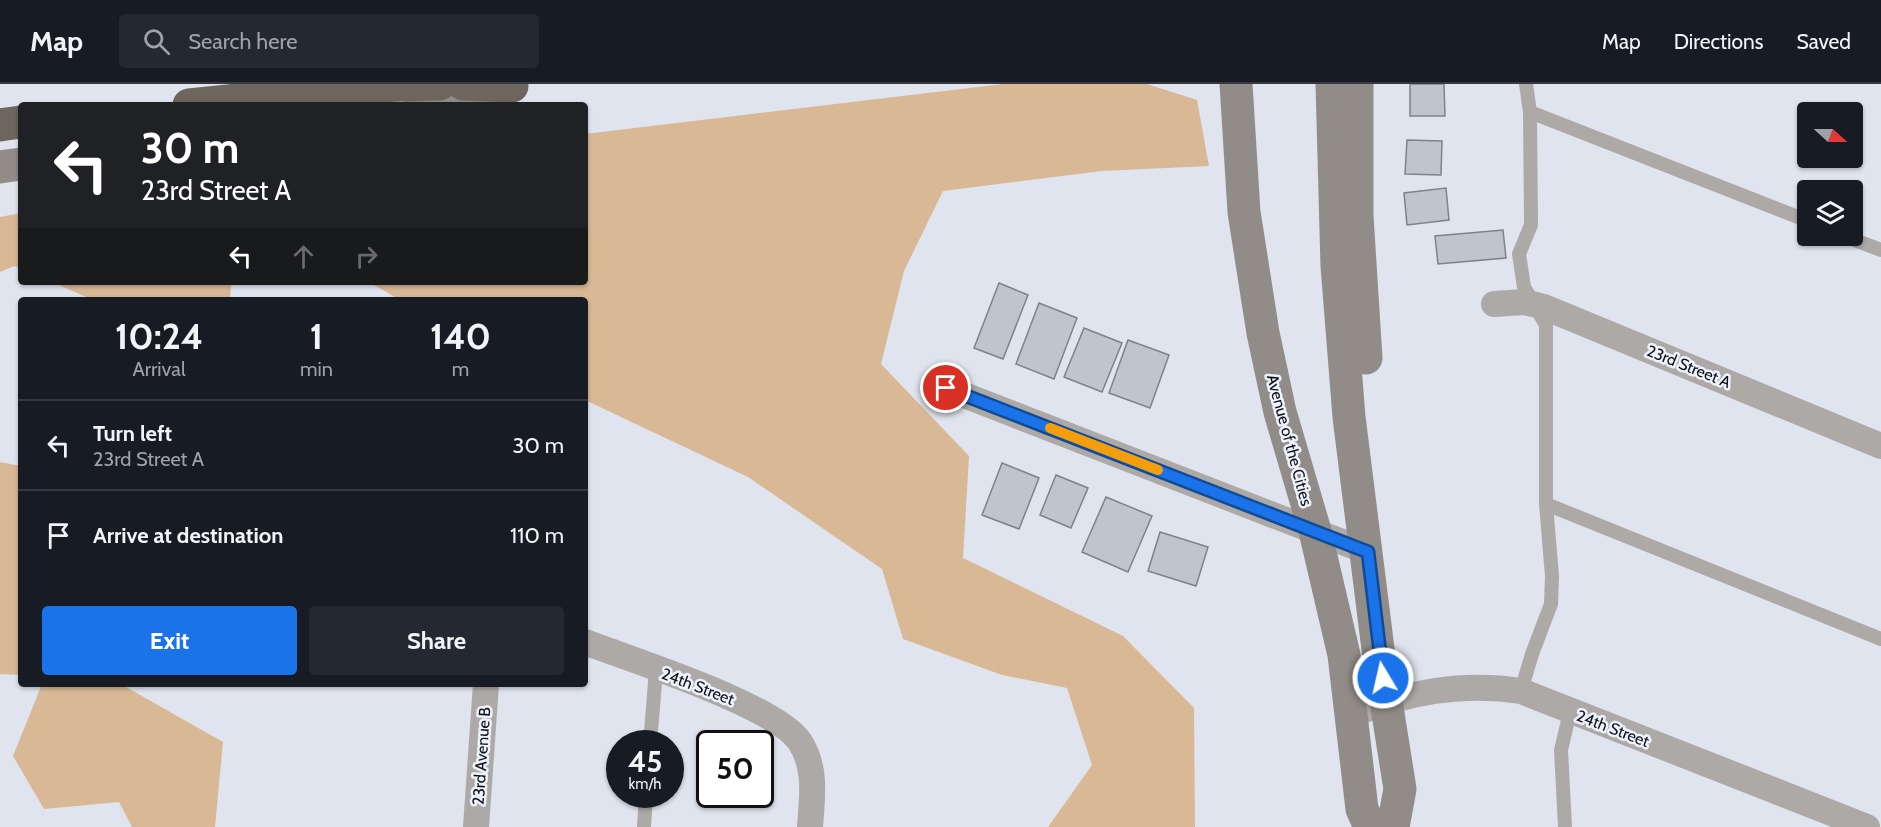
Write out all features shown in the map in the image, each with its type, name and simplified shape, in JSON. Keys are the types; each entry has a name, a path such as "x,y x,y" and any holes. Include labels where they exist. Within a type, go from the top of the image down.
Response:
{"highway":[{"path":"218,102 371,86 440,84"},
{"path":"463,84 520,85"},
{"path":"0,125 18,123"}],"main road":[{"path":"1214,84 1222,100 1242,171"},
{"name":"Avenue of the Cities","path":"1236,84 1244,212 1263,333 1280,412 1315,531 1344,655 1362,809 1370,827"},
{"path":"1332,84 1338,266 1349,417 1368,552 1379,657 1400,789 1393,827"},
{"path":"1357,84 1357,216 1366,339 1368,552"},
{"path":"435,102 520,85"},
{"path":"0,167 18,164"}],"street":[{"name":"23rd Street A","path":"1494,304 1525,302 1536,304 1881,446"},
{"path":"946,388 1368,552"},
{"name":"24th Street","path":"588,643 761,711 790,729 801,744 809,764 813,787 810,827"},
{"name":"23rd Avenue B","path":"476,827 486,687"},
{"name":"24th Street","path":"1352,715 1386,700 1478,687 1521,691 1867,827"}],"lane":[{"path":"1521,691 1551,604 1552,576 1546,504 1546,325 1536,304 1524,287 1519,254 1531,225 1530,112 1526,84"},
{"path":"1530,112 1797,217"},
{"path":"1863,243 1881,250"},
{"path":"1546,504 1881,639"},
{"path":"651,730 656,670"},
{"path":"1565,827 1561,750 1570,712"},
{"path":"644,827 645,808"}],"shaded area":[{"path":"1003,84 1147,84 1197,100 1209,166 1102,171 943,191 904,271 881,364 969,456 963,558 1123,636 1194,708 1195,827 1048,827 1092,765 1067,688 1002,675 903,639 882,569 748,477 588,401 588,297 395,297 374,285 588,285 588,134"},
{"path":"18,214 18,268 15,266 0,272 0,217"},
{"path":"59,285 231,285 230,297 86,297"},
{"path":"0,462 18,465 18,675 0,674"},
{"path":"41,687 126,687 223,742 215,827 132,827 119,802 44,809 13,756"}],"building":[{"path":"1410,84 1444,84 1445,116 1410,116"},
{"path":"1407,140 1442,141 1441,175 1405,174"},
{"path":"1446,188 1449,220 1407,225 1404,193"},
{"path":"1503,230 1506,258 1438,264 1435,236"},
{"path":"999,283 1028,295 1003,359 974,348"},
{"path":"1039,303 1077,318 1054,379 1016,364"},
{"path":"1084,328 1122,343 1102,392 1064,377"},
{"path":"1128,340 1169,355 1150,408 1109,393"},
{"path":"1002,463 1039,478 1019,529 982,515"},
{"path":"1056,475 1088,488 1071,528 1040,515"},
{"path":"1106,497 1152,516 1128,572 1082,552"},
{"path":"1160,532 1208,547 1196,586 1148,571"}],"slow traffic":[{"path":"1050,428 1158,470"}],"route":[{"path":"946,388 1368,552 1383,678"}]}
